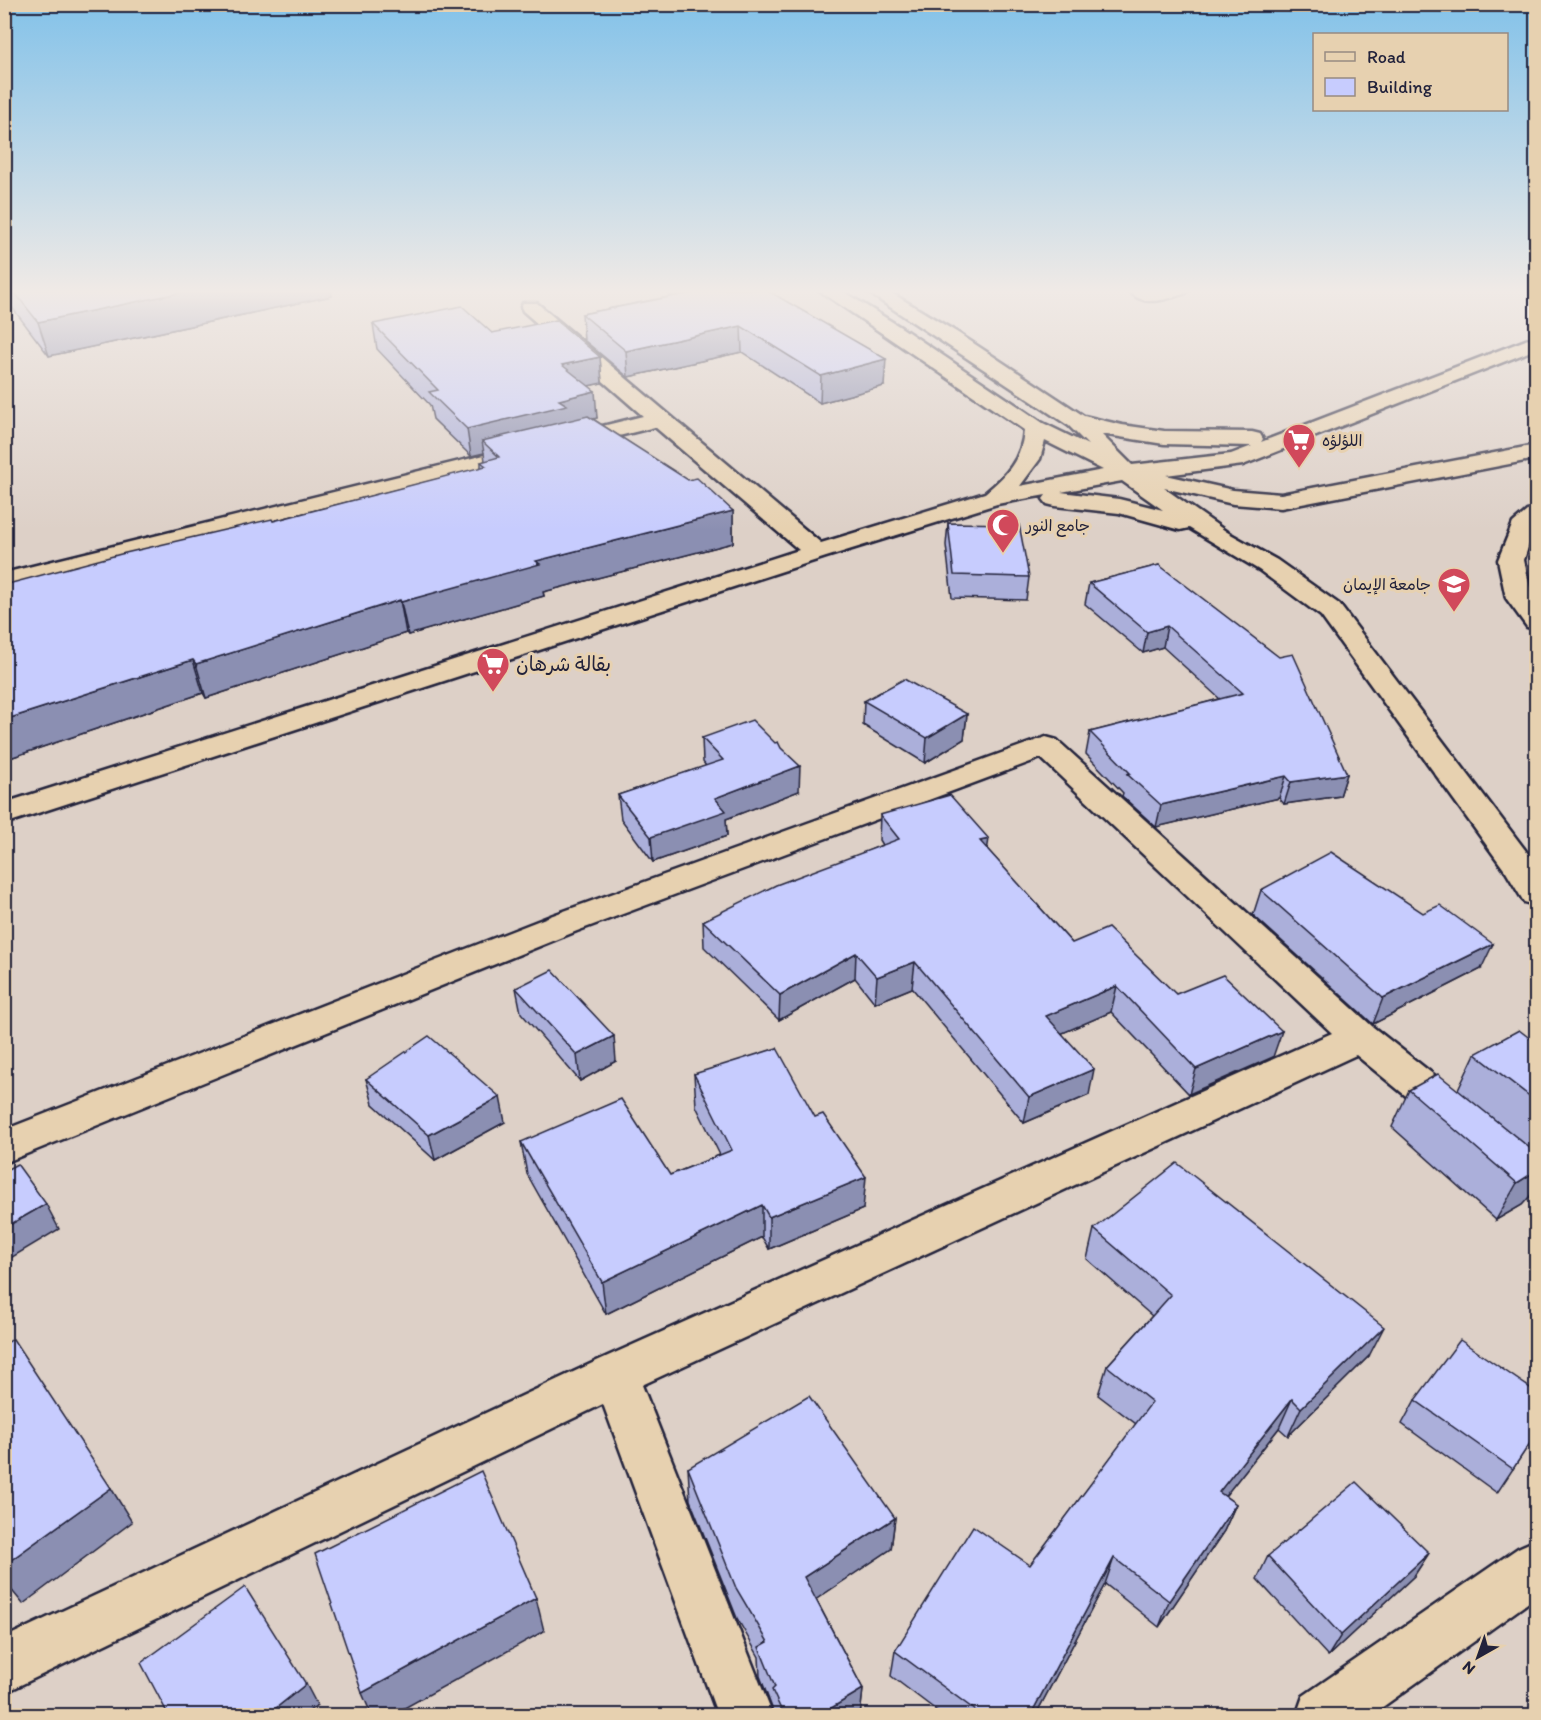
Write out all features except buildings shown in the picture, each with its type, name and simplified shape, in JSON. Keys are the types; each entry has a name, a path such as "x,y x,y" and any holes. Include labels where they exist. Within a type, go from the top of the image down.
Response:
{"street":[{"path":"602,369 818,552"},
{"path":"950,369 1040,431 1126,473 1218,537 1268,565 1330,610 1520,867 1536,894"},
{"path":"998,369 1081,426 1126,473 1233,497 1281,501 1536,452"},
{"path":"1281,501 1250,495 1228,483 1223,477 1222,470 1235,460 1467,369"},
{"path":"4,581 660,419"},
{"path":"1040,431 1064,438 1074,436 1081,426"},
{"path":"1081,426 1155,438 1237,439 1302,435"},
{"path":"993,498 1011,484 1027,463 1035,438 1040,431"},
{"path":"4,814 818,552 993,498 1126,473 1235,460"},
{"path":"993,498 1101,502 1146,511 1218,537"},
{"path":"1268,565 1255,539 1254,524 1259,512 1281,501"},
{"path":"1536,516 1522,528 1511,560 1519,598 1536,621"},
{"path":"4,1147 565,923 1046,746 1360,1036 1481,1134"},
{"path":"4,1666 615,1375 1360,1036"},
{"path":"615,1375 746,1716"},
{"path":"1323,1716 1536,1566"}],"place":[{"name":"اللؤلؤه","path":"1299,469"},
{"name":"جامع النور","path":"1003,554"},
{"name":"جامعة الإيمان","path":"1454,613"},
{"name":"بقالة شرهان","path":"493,693"}]}
